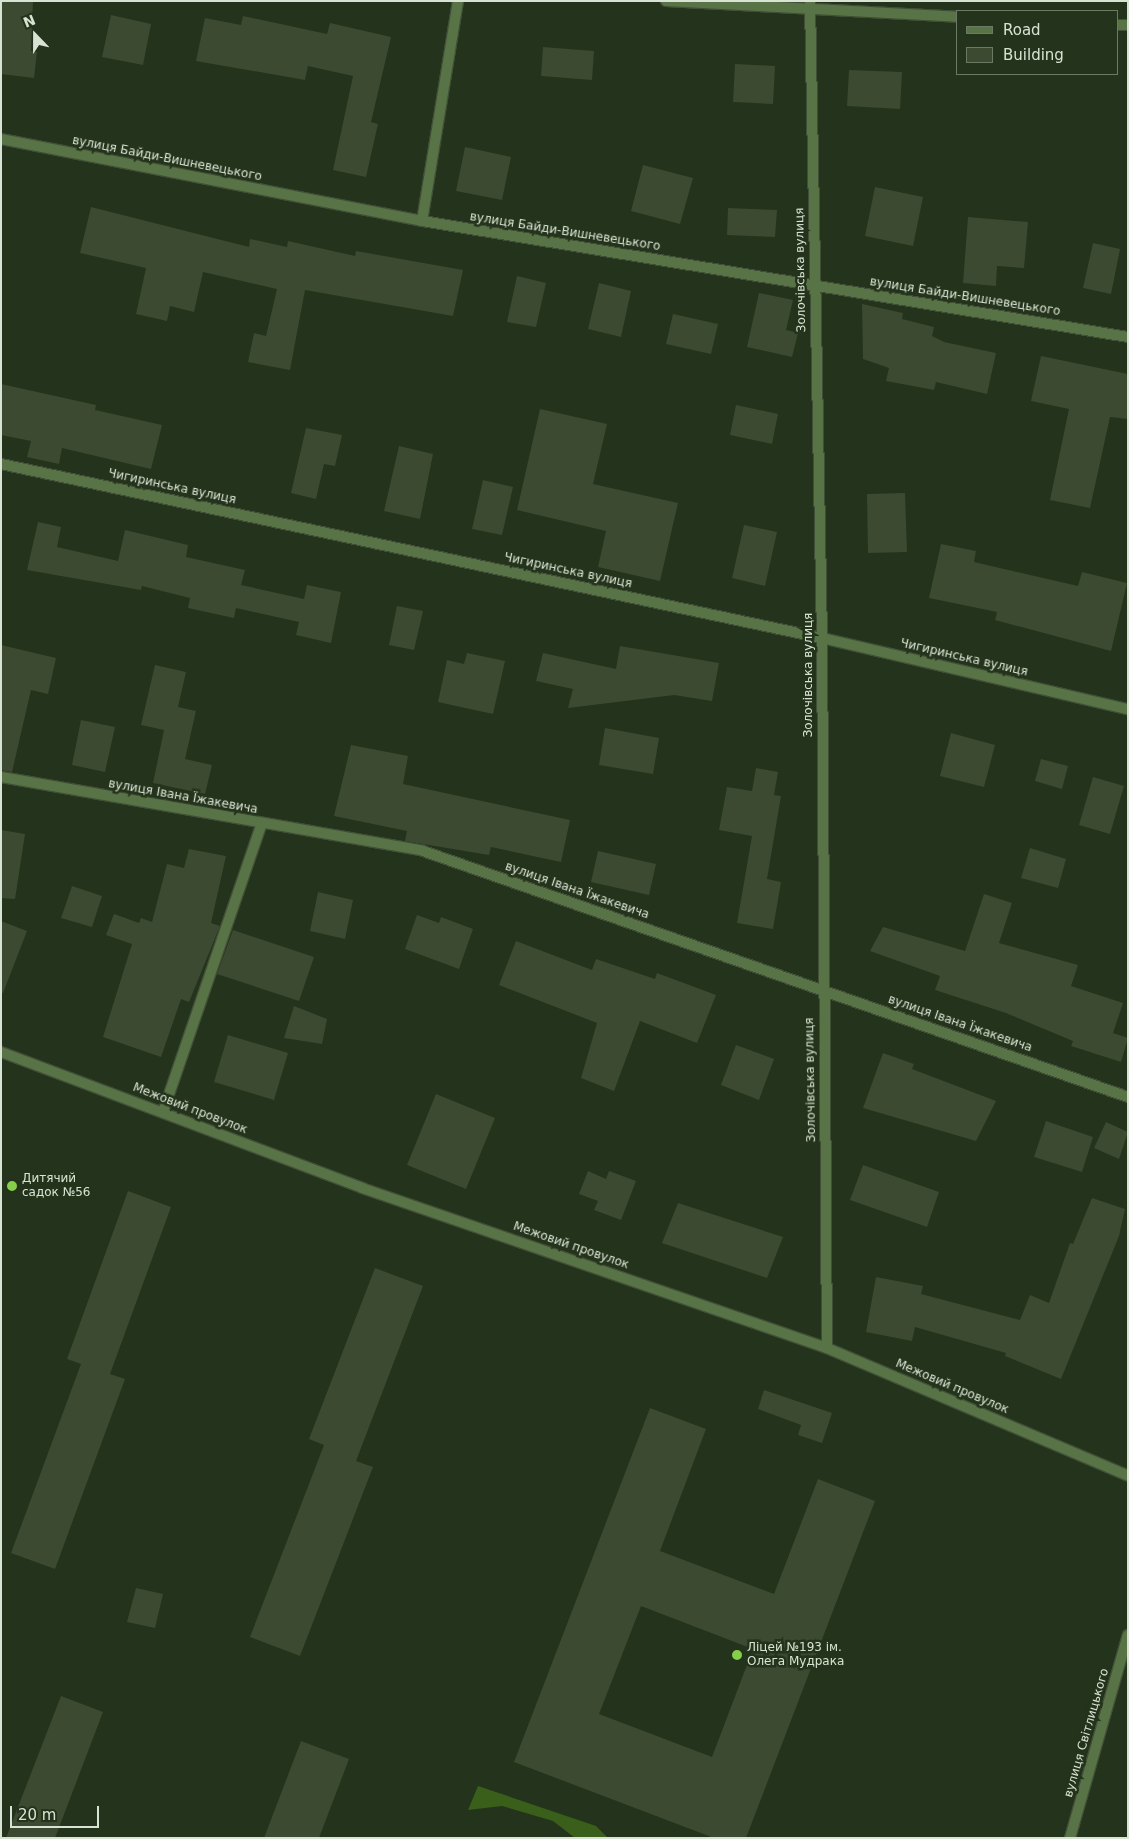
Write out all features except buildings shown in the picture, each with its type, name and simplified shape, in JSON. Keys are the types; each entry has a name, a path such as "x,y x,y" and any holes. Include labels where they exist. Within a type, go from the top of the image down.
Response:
{"street":[{"path":"422,221 458,1"},
{"path":"666,1 810,6 956,18"},
{"name":"Золочівська вулиця","path":"810,6 822,638 822,989 827,1348"},
{"name":"вулиця Байди-Вишневецького","path":"1,140 422,221 1128,337"},
{"name":"Чигиринська вулиця","path":"1,464 822,638 1128,709"},
{"name":"вулиця Івана Їжакевича","path":"1,777 423,851 1128,1097"},
{"path":"163,1112 262,824"},
{"name":"Межовий провулок","path":"1,1052 362,1188 827,1348 1128,1476"},
{"name":"вулиця Світлицького","path":"1070,1838 1128,1635"}],"green space":[{"path":"478,1786 596,1826 608,1838 575,1838 553,1821 502,1806 468,1810"}],"place":[{"name":"Дитячий садок №56","path":"12,1186"},
{"name":"Ліцей №193 ім. Олега Мудрака","path":"737,1655"}]}
